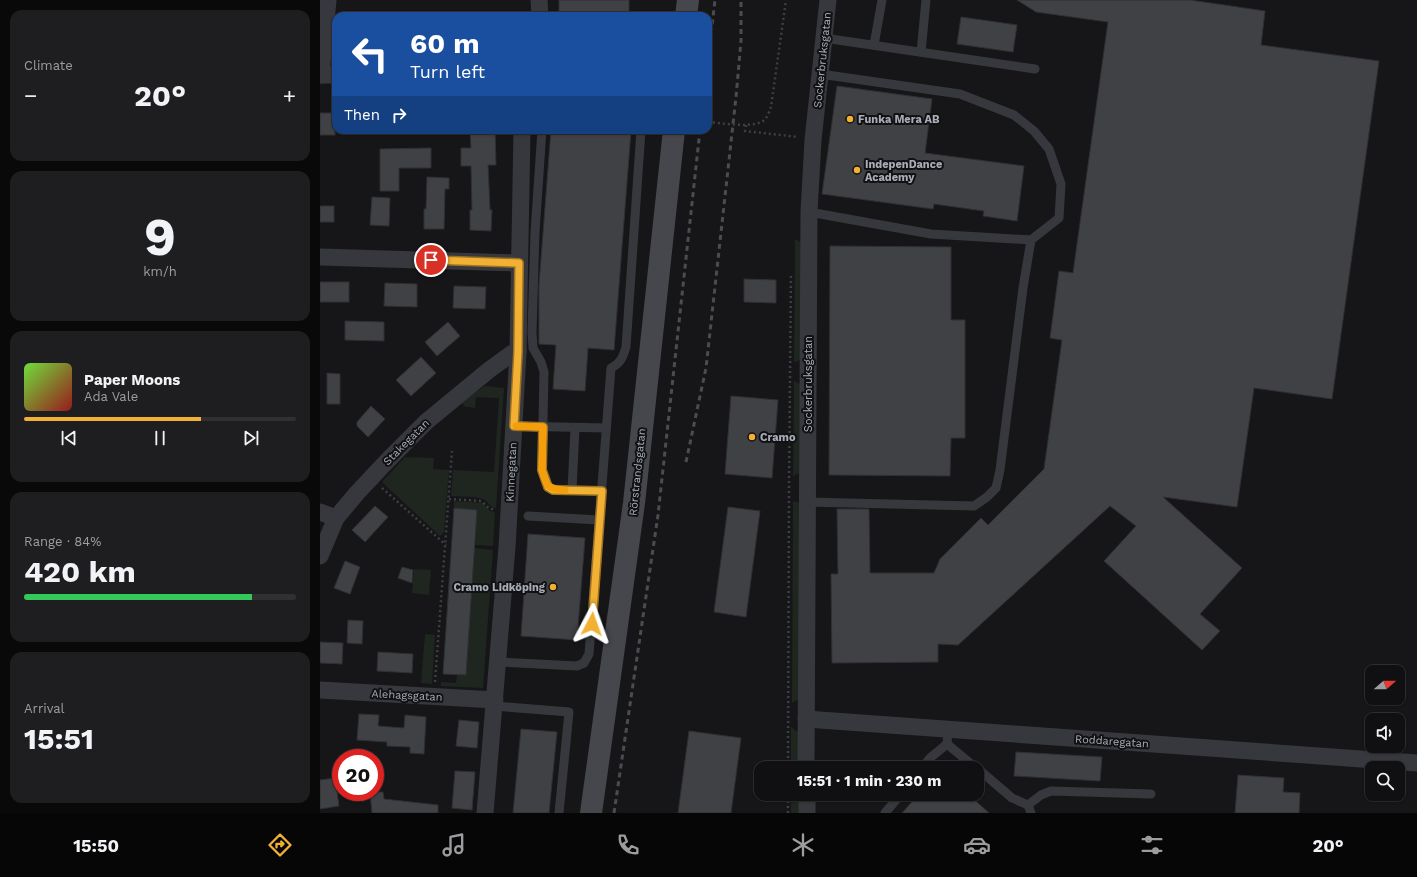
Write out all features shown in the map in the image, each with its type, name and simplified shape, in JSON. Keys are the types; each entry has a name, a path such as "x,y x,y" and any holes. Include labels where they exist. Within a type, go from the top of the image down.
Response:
{"main road":[{"path":"686,12 688,0"},
{"name":"Rörstrandsgatan","path":"591,813 634,503 674,134"}],"street":[{"path":"326,75 328,0"},
{"path":"539,0 540,12"},
{"name":"Sockerbruksgatan","path":"806,761 809,212 813,140 828,0"},
{"name":"Kinnegatan","path":"484,813 507,547 514,426 518,352 522,134"},
{"path":"320,257 519,263"},
{"name":"Stakegatan","path":"320,556 336,518 362,488 426,422 489,370 511,354 518,352"},
{"path":"320,512 336,518"},
{"name":"Alehagsgatan","path":"320,690 494,703"},
{"name":"Roddaregatan","path":"806,718 948,737 1293,753 1417,763"},
{"path":"806,801 807,813"}],"lane":[{"path":"874,45 882,0"},
{"path":"921,52 926,0"},
{"path":"824,38 1035,69"},
{"path":"809,212 931,234 1031,240 1059,218 1061,184 1049,149 1034,131 1014,115 960,94 820,74"},
{"path":"542,134 534,232 532,332 533,348 541,362 544,372 542,470 548,487 553,490 602,491"},
{"path":"498,662 577,666 584,663 589,654 611,368 617,365 623,358 626,347 641,134"},
{"path":"807,502 974,506 987,497 996,488 1000,470 1023,288 1031,240"},
{"path":"514,426 606,428"},
{"path":"572,490 575,428"},
{"path":"528,516 599,520"},
{"path":"494,703 569,712 559,813"},
{"path":"928,761 948,737 970,761"},
{"path":"984,774 1012,798 1030,809 1041,795 1051,791 1151,794"},
{"path":"885,813 895,801"}],"path":[{"path":"712,122 746,125 762,122 768,115 771,107 786,0"},
{"path":"746,125 745,130 813,140"},
{"path":"435,687 452,451"},
{"path":"377,483 446,545"},
{"path":"449,499 481,501 491,509 498,510"},
{"path":"788,801 788,813"}],"shaded area":[{"path":"795,239 802,243 802,358 794,362"},
{"path":"794,381 800,384 799,473 793,476"},
{"path":"485,386 504,388 496,508 492,507 485,500 480,498 451,496 453,470 494,472 499,398 476,397 475,408 464,406 462,403"},
{"path":"405,457 434,458 433,469 449,470 444,532 440,536 382,482"},
{"path":"454,501 483,503 490,511 495,512 493,546 475,545 477,510 454,508"},
{"path":"793,501 798,502 801,506 799,699 792,703"},
{"path":"474,548 493,550 483,688 441,686 441,682 456,683 457,675 466,675"},
{"path":"414,569 431,570 429,595 412,593"},
{"path":"425,634 435,635 432,684 421,683"},
{"path":"791,727 799,733 800,761 791,761"},
{"path":"791,801 800,801 800,813 791,813"}],"building":[{"path":"559,0 629,0 629,12 559,12"},
{"path":"1017,0 1190,0 1265,11 1261,45 1379,61 1332,399 1254,388 1237,507 1163,497 1242,568 1200,614 1220,631 1202,650 1104,561 1136,526 1110,506 958,645 938,644 938,662 832,663 831,574 838,574 837,509 869,509 870,573 934,573 940,559 981,518 988,525 1044,469 1062,340 1050,338 1059,271 1073,273 1108,22 1036,12"},
{"path":"961,17 1017,25 1013,52 957,44"},
{"path":"837,86 932,99 925,153 1024,166 1017,221 983,216 984,211 934,204 933,209 822,194"},
{"path":"320,113 332,113 332,134 335,135 320,135"},
{"path":"470,134 495,134 496,165 488,165 490,210 492,210 491,231 470,230 470,210 472,210 471,166 461,166 461,148 471,148"},
{"path":"551,134 631,134 614,350 588,348 585,391 553,389 556,345 539,344 539,285"},
{"path":"431,148 431,168 399,168 399,191 380,191 380,149"},
{"path":"427,177 449,178 449,189 445,189 444,229 424,229"},
{"path":"372,197 390,198 389,226 370,225"},
{"path":"320,206 334,206 334,222 320,222"},
{"path":"830,246 951,247 951,320 965,320 965,438 951,438 950,476 829,475"},
{"path":"744,279 776,280 776,303 744,302"},
{"path":"320,282 349,282 349,302 320,302"},
{"path":"385,283 417,284 417,307 384,306"},
{"path":"454,286 486,287 485,309 453,308"},
{"path":"345,321 384,322 384,341 345,340"},
{"path":"448,322 460,336 437,356 425,342"},
{"path":"421,357 436,373 411,396 396,380"},
{"path":"327,373 340,374 340,404 327,404"},
{"name":"Cramo","path":"731,396 778,400 772,478 725,474"},
{"path":"371,406 385,419 368,437 357,426 357,422"},
{"path":"375,506 388,517 365,542 352,530"},
{"path":"728,507 760,511 746,617 714,612"},
{"path":"454,508 477,510 466,675 443,674"},
{"name":"Cramo Lidköping","path":"528,534 585,538 577,640 521,636"},
{"path":"345,561 360,567 350,594 334,588"},
{"path":"402,567 413,570 412,583 398,578"},
{"path":"348,620 363,621 362,644 347,643"},
{"path":"320,642 343,643 342,664 320,663"},
{"path":"378,652 413,654 412,673 377,671"},
{"path":"359,714 379,715 378,726 404,728 405,715 426,717 424,754 410,753 410,747 387,746 387,742 357,740"},
{"path":"459,720 479,722 477,748 456,746"},
{"path":"521,729 557,732 549,813 513,813"},
{"path":"689,731 741,738 731,813 678,813"},
{"path":"1016,752 1102,757 1100,781 1014,776"},
{"path":"455,771 475,772 472,810 452,808"},
{"path":"1238,775 1284,778 1283,792 1300,793 1299,813 1235,813"},
{"path":"332,778 332,801 338,801 339,806 320,809 320,780"},
{"path":"384,799 438,805 438,813 372,813 371,801 384,801"},
{"path":"913,801 976,801 989,813 902,813"}],"railway":[{"path":"712,26 715,0"},
{"path":"686,462 706,368 736,97 741,41 741,0"},
{"path":"614,813 658,515 700,134"}],"slow traffic":[{"path":"516,426 543,427 542,470 544,477 548,487 553,490 565,490"}],"place":[{"name":"Funka Mera AB","path":"850,119"},
{"name":"IndepenDance Academy","path":"857,170"},
{"name":"Cramo","path":"752,437"},
{"name":"Cramo Lidköping","path":"553,587"}],"route":[{"path":"431,260 519,263 518,352 514,426 543,427 542,470 548,487 553,490 602,491 592,624"}]}
